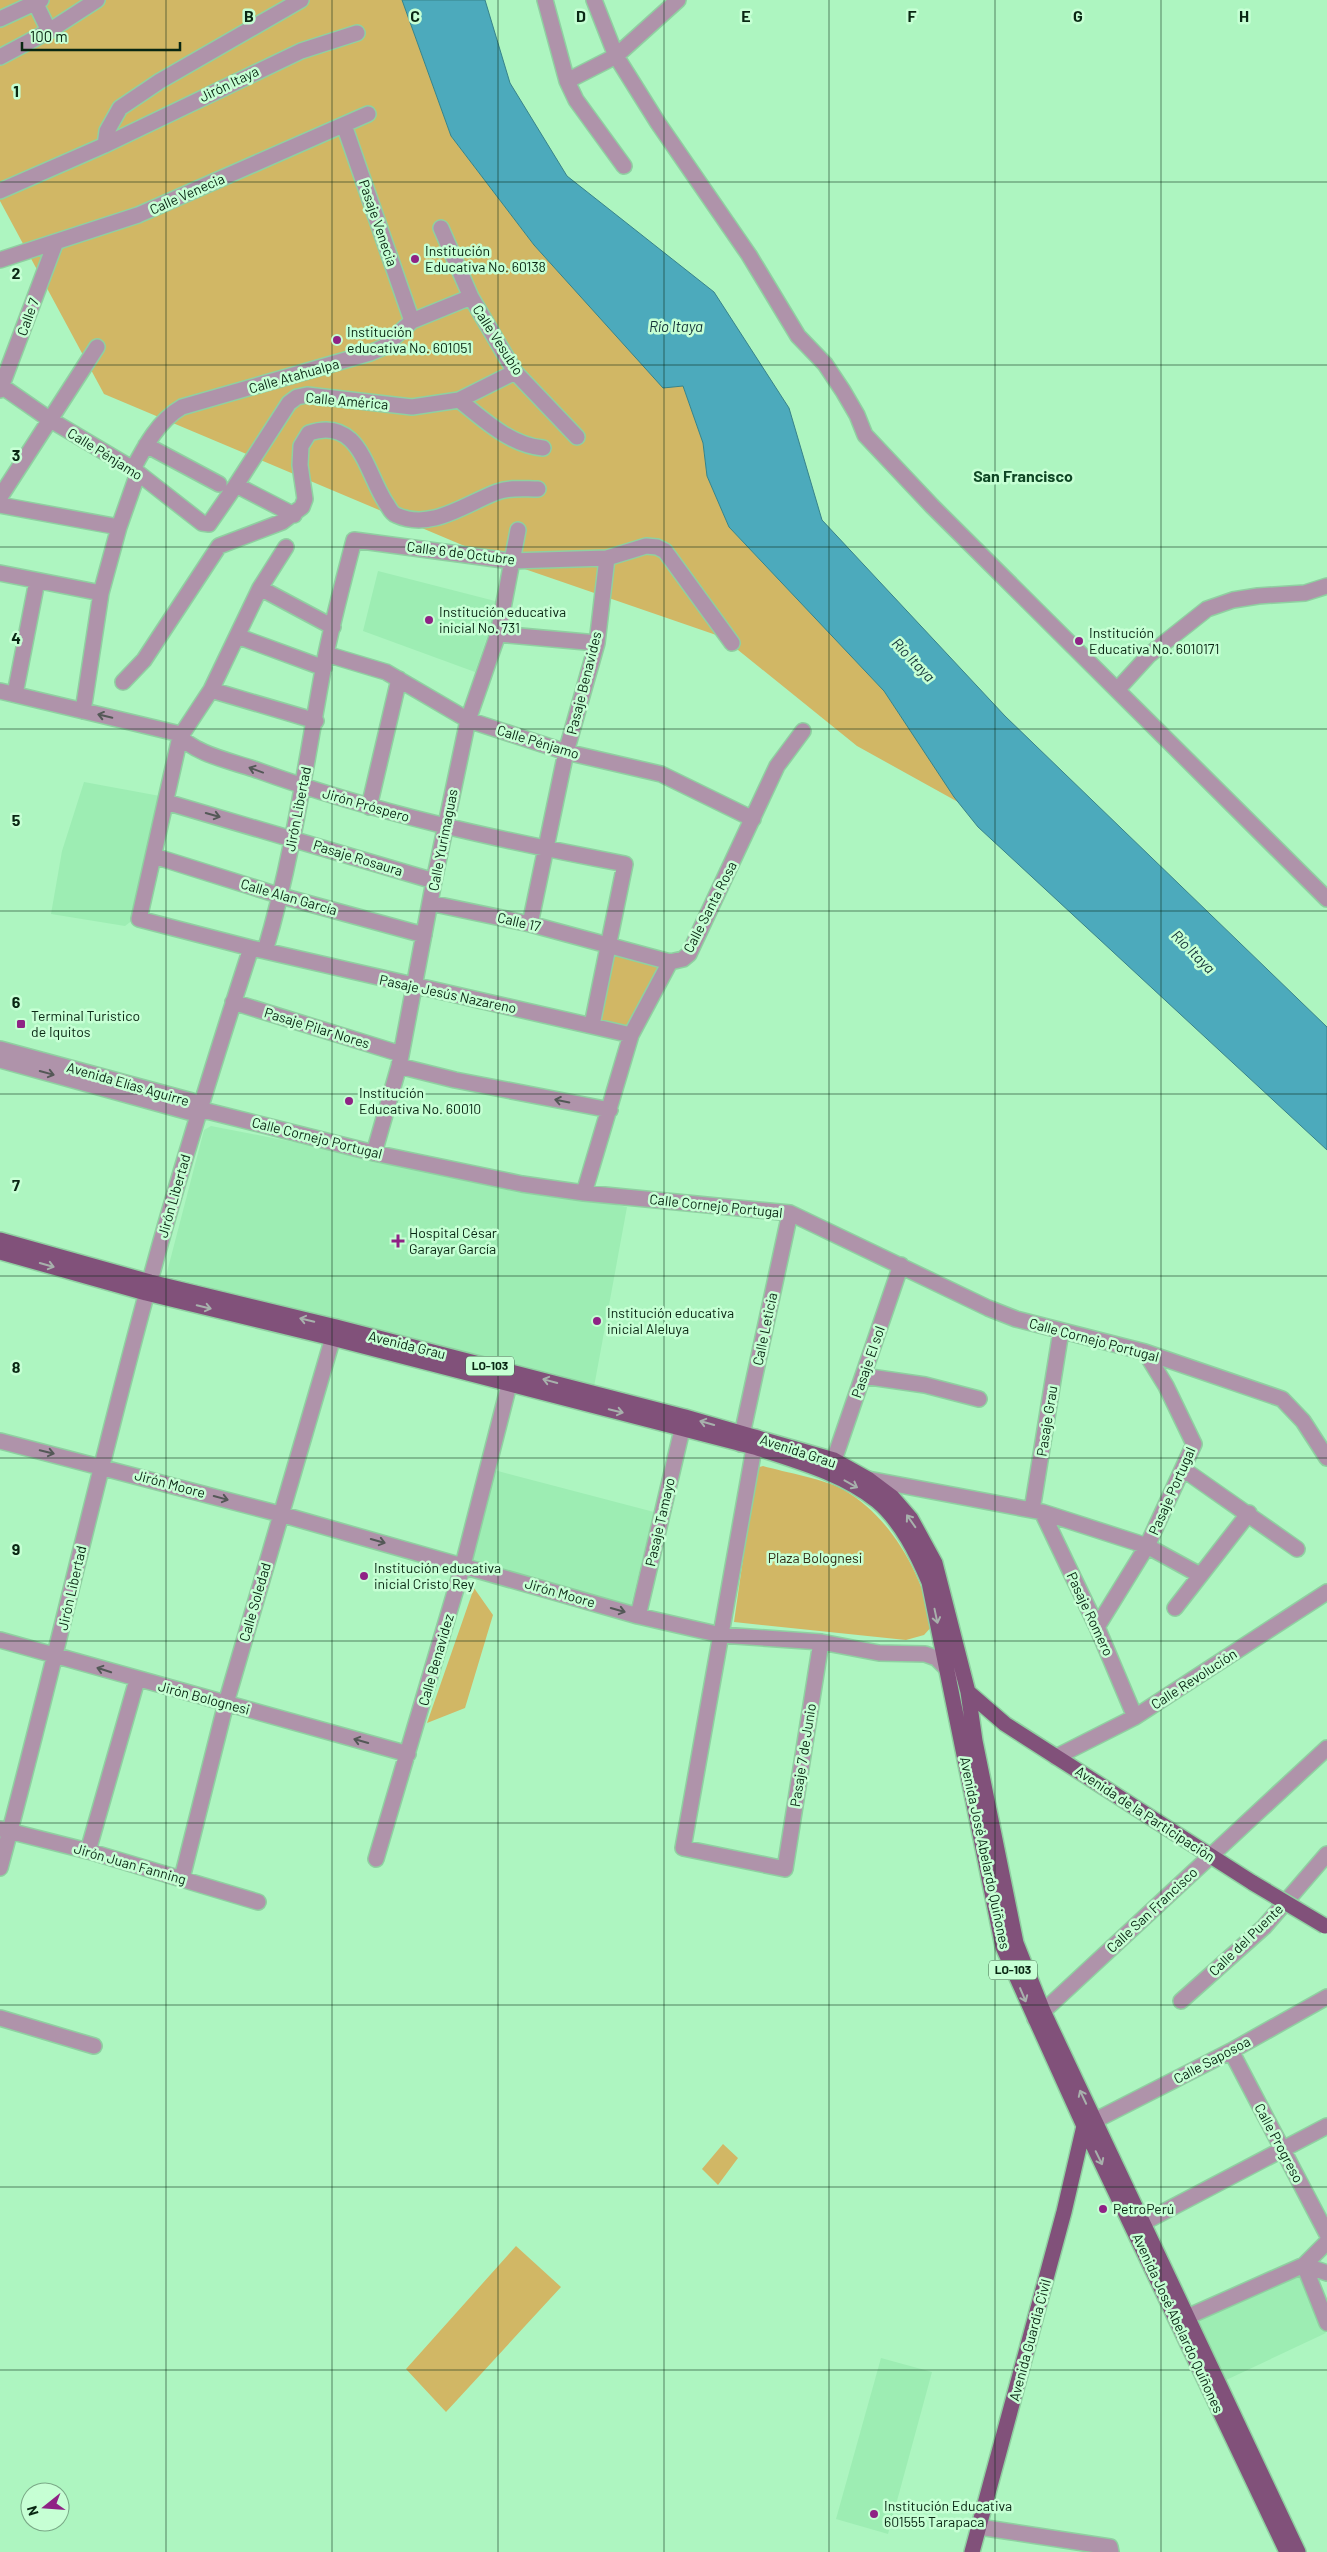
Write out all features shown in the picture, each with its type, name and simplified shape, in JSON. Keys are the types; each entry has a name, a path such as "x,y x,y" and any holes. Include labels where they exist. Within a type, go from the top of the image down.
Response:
{"main road":[{"name":"Avenida Grau","path":"0,1240 148,1288"},
{"name":"Avenida Grau","path":"0,1252 334,1333 748,1440 834,1460 868,1479 892,1497 911,1519 936,1563"},
{"name":"Avenida José Abelardo Quiñones","path":"748,1440 851,1483 879,1502 916,1553 929,1582 1003,1947 1039,2016 1183,2319 1298,2552"},
{"name":"Avenida José Abelardo Quiñones","path":"936,1563 968,1692 975,1741 1016,1943 1039,2016"},
{"name":"Avenida de la Participación","path":"968,1692 1005,1724 1210,1856 1326,1927"},
{"path":"975,1741 982,1726 1005,1724"},
{"name":"Avenida Guardia Civil","path":"972,2552 1089,2124"},
{"name":"Avenida José Abelardo Quiñones","path":"1183,2319 1286,2552"}],"street":[{"path":"0,57 49,31 97,0"},
{"path":"105,145 107,131 120,108 160,81 301,0"},
{"path":"545,0 567,81 576,100 624,166"},
{"path":"594,0 616,56 658,123 749,255 798,336 825,364 843,390 865,435 932,506 1327,899"},
{"path":"567,81 616,56 678,0"},
{"path":"0,19 37,1 49,31"},
{"name":"Jirón Itaya","path":"0,191 105,145 283,59 357,33"},
{"name":"Calle Venecia","path":"0,260 55,244 138,215 368,114"},
{"name":"Pasaje Venecia","path":"344,125 412,321"},
{"name":"Calle Vesubio","path":"441,228 471,297 515,372 578,437"},
{"name":"Calle 7","path":"1,387 55,244"},
{"name":"Calle Atahualpa","path":"83,711 101,593 135,471 146,445 170,414 182,407 306,373 370,353 384,347 412,321 471,297"},
{"path":"0,497 96,347"},
{"name":"Calle América","path":"209,524 289,403 297,397 306,395 412,407 458,400 515,372"},
{"name":"Calle Pénjamo","path":"1,387 49,419 135,471 202,523 209,524"},
{"path":"458,400 504,434 528,447 543,448"},
{"path":"123,682 144,660 219,546 267,529 294,515 302,507 305,499 300,464 301,446 309,433 322,428 344,434 358,446 381,495 393,514 410,520 433,519 459,510 498,491 517,488 538,489"},
{"path":"146,445 219,484"},
{"path":"236,485 294,515"},
{"path":"0,504 119,526"},
{"name":"Calle Yurimaguas","path":"374,1153 400,1060 434,881 468,720 498,634 518,530"},
{"name":"Calle 6 de Octubre","path":"354,540 511,561 606,558 646,546 657,547 665,551 732,643"},
{"name":"Jirón Libertad","path":"0,1868 5,1830 56,1654 101,1466 148,1288 199,1108 233,1002 281,896 316,721 325,661 354,540"},
{"path":"154,856 180,737 211,690 260,588 286,547"},
{"name":"Pasaje Benavides","path":"530,924 566,752 596,643 606,558"},
{"path":"0,573 101,593"},
{"path":"16,694 37,581"},
{"path":"1117,690 1149,655 1207,609 1233,600 1258,596 1305,593 1327,586"},
{"path":"260,588 333,627"},
{"path":"498,634 596,643"},
{"name":"Calle Pénjamo","path":"237,636 325,661 386,672 468,720 566,752 661,774 754,819"},
{"path":"369,807 399,679"},
{"name":"Jirón Próspero","path":"0,690 176,733 191,747 302,787 369,807 445,828 625,864 607,944"},
{"path":"211,690 316,721"},
{"name":"Calle Santa Rosa","path":"584,1193 631,1036 670,962 683,959 689,954 754,819 777,766 803,731"},
{"name":"Pasaje Rosaura","path":"166,802 434,881"},
{"name":"Calle Alan García","path":"154,856 281,896 424,935"},
{"name":"Pasaje Jesús Nazareno","path":"154,856 140,919 415,987 592,1025 631,1036"},
{"name":"Calle 17","path":"430,904 530,924 670,962"},
{"path":"592,1025 607,944"},
{"name":"Pasaje Pilar Nores","path":"233,1002 455,1080 610,1110"},
{"name":"Avenida Elías Aguirre","path":"0,1049 20,1060 189,1112 199,1108"},
{"name":"Avenida Elías Aguirre","path":"0,1060 20,1060"},
{"name":"Calle Cornejo Portugal","path":"199,1108 374,1153 522,1184 584,1193 790,1213 902,1265 988,1308 1016,1319 1145,1352 1282,1400 1304,1421 1327,1458"},
{"name":"Calle Leticia","path":"785,1869 683,1848 721,1635 748,1440 790,1213"},
{"name":"Pasaje El sol","path":"834,1460 902,1265"},
{"name":"Pasaje Grau","path":"1037,1511 1061,1331"},
{"name":"Calle Soledad","path":"182,1878 226,1703 334,1333"},
{"name":"Pasaje Portugal","path":"1097,1627 1148,1546 1194,1444 1166,1386 1145,1352"},
{"path":"863,1376 925,1385 979,1399"},
{"name":"Calle Benavidez","path":"376,1859 463,1564 511,1378"},
{"name":"Pasaje Tamayo","path":"638,1616 684,1423"},
{"name":"Jirón Moore","path":"0,1441 101,1466 463,1564 638,1616 721,1635 821,1642 872,1652 925,1654 936,1658 968,1692"},
{"path":"1182,1469 1249,1513 1297,1549"},
{"name":"Avenida Grau","path":"868,1479 1037,1511 1148,1546 1200,1575"},
{"name":"Pasaje Romero","path":"1037,1511 1097,1627 1135,1717"},
{"path":"1175,1608 1249,1513"},
{"name":"Calle Revolución","path":"1056,1757 1135,1717 1327,1592"},
{"name":"Jirón Bolognesi","path":"0,1640 56,1654 137,1680 408,1754"},
{"name":"Pasaje 7 de Junio","path":"785,1869 821,1642"},
{"path":"88,1851 137,1680"},
{"name":"Calle San Francisco","path":"1039,2016 1327,1748"},
{"name":"Jirón Juan Fanning","path":"5,1830 88,1851 258,1902"},
{"name":"Calle del Puente","path":"1181,2001 1264,1927 1327,1854"},
{"name":"Calle Saposoa","path":"1089,2124 1231,2051 1327,1997"},
{"path":"0,2018 94,2046"},
{"name":"Calle Progreso","path":"1231,2051 1327,2234"},
{"path":"1139,2225 1283,2151 1327,2126"},
{"path":"1183,2319 1304,2266 1327,2242"},
{"path":"1304,2266 1327,2273"},
{"path":"1304,2266 1327,2323"},
{"path":"978,2527 1110,2550"}],"shaded area":[{"path":"378,571 499,602 475,672 363,631"},
{"path":"84,782 160,796 138,916 125,926 51,914 62,851"},
{"name":"Hospital César Garayar García","path":"211,1126 627,1207 594,1387 166,1276 204,1130"},
{"path":"494,1470 654,1512 630,1609 469,1561"},
{"path":"1301,2273 1326,2333 1224,2381 1196,2319"},
{"path":"881,2358 932,2372 888,2534 836,2519"}],"green space":[{"path":"0,0 402,0 451,136 534,245 663,387 683,386 703,443 707,476 729,527 884,691 958,802 857,746 722,637 493,558 104,394 0,201"},
{"path":"613,950 663,963 628,1030 596,1021"},
{"name":"Plaza Bolognesi","path":"763,1466 837,1486 861,1502 876,1516 890,1531 902,1549 921,1586 933,1625 924,1635 906,1640 734,1622 756,1468"},
{"path":"474,1588 493,1615 465,1708 427,1723"},
{"path":"723,2144 738,2158 718,2185 702,2169"},
{"path":"516,2246 561,2287 446,2412 406,2369"}],"water":[{"name":"Río Itaya","path":"402,0 485,0 510,83 567,176 714,292 789,408 822,520 1005,716 1327,1027 1327,1150 978,827 954,797 884,691 729,527 707,476 703,443 683,386 663,388 534,245 451,136"}],"place":[{"name":"Institución Educativa No. 60138","path":"415,259"},
{"name":"Institución educativa No. 601051","path":"337,340"},
{"name":"Institución educativa inicial No. 731","path":"429,620"},
{"name":"Institución Educativa No. 6010171","path":"1079,641"},
{"name":"Terminal Turistico de Iquitos","path":"21,1024"},
{"name":"Institución Educativa No. 60010","path":"349,1101"},
{"name":"Hospital César Garayar García","path":"398,1241"},
{"name":"Institución educativa inicial Aleluya","path":"597,1321"},
{"name":"Institución educativa inicial Cristo Rey","path":"364,1576"},
{"name":"PetroPerú","path":"1103,2209"},
{"name":"Institución Educativa 601555 Tarapaca","path":"874,2514"}],"district":[{"name":"San Francisco","path":"1023,476"}]}
